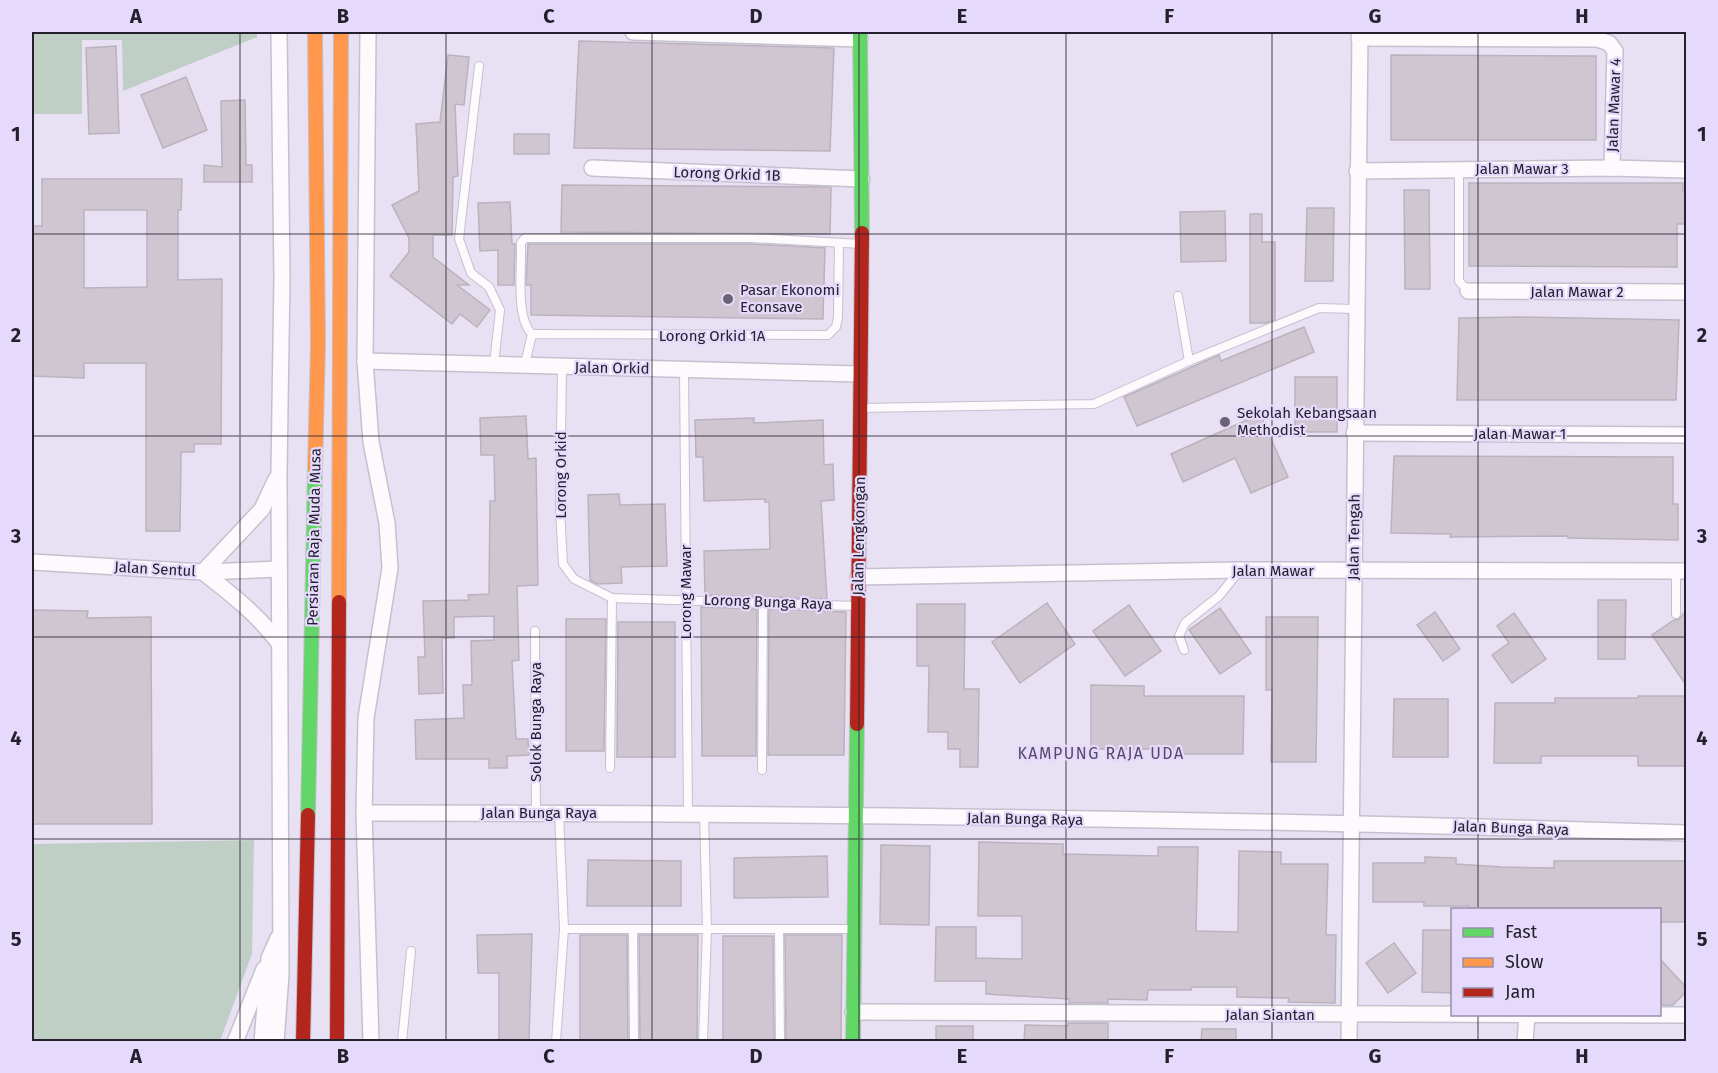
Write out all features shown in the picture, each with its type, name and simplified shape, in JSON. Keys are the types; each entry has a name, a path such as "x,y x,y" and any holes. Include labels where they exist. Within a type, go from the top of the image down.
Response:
{"main road":[{"name":"Persiaran Raja Muda Musa","path":"303,1041 318,344 315,32"},
{"name":"Persiaran Raja Muda Musa","path":"337,1041 341,32"},
{"name":"Jalan Lengkongan","path":"853,1041 861,408 859,374 862,244 860,35"}],"street":[{"path":"276,1041 281,974 279,936 279,472 282,278 279,32"},
{"path":"368,32 365,361 371,442 387,523 390,568 366,718 364,813 371,1041"},
{"path":"633,32 860,35"},
{"name":"Jalan Mawar 4","path":"1360,35 1597,39 1610,43 1615,51 1612,168"},
{"name":"Jalan Tengah","path":"1348,1041 1351,1016 1355,309 1360,35"},
{"name":"Lorong Orkid 1B","path":"592,168 862,179"},
{"name":"Jalan Mawar 3","path":"1357,171 1612,168 1686,170"},
{"name":"Jalan Mawar 2","path":"1468,291 1686,292"},
{"name":"Jalan Orkid","path":"365,361 859,374"},
{"name":"Jalan Mawar 1","path":"1354,433 1686,435"},
{"path":"279,472 262,509 203,572 246,605 279,644"},
{"name":"Jalan Sentul","path":"32,562 203,572 279,569"},
{"name":"Jalan Mawar","path":"858,577 1240,570 1681,572"},
{"name":"Jalan Bunga Raya","path":"364,813 688,813 1351,823 1686,833"},
{"path":"235,1041 279,936"},
{"path":"262,1041 269,958"},
{"name":"Jalan Siantan","path":"853,1012 1451,1015"},
{"name":"Jalan Siantan","path":"1661,1015 1686,1015"},
{"path":"1525,1041 1527,1016"}],"lane":[{"path":"479,66 459,239 471,273 489,286 500,310 494,364"},
{"path":"1458,169 1459,281 1468,291"},
{"path":"525,364 532,334 525,328 522,310 520,243 525,238 751,238 862,244"},
{"name":"Lorong Orkid 1A","path":"532,334 828,335 836,327 838,316 839,243"},
{"path":"1178,296 1189,361"},
{"path":"861,408 1094,404 1189,361 1319,308 1355,309"},
{"name":"Lorong Orkid","path":"562,367 560,510 562,564 574,579"},
{"name":"Lorong Mawar","path":"684,370 688,813"},
{"path":"1184,650 1179,636 1185,623 1219,597 1240,570"},
{"path":"1676,614 1681,572"},
{"name":"Lorong Bunga Raya","path":"574,579 612,598 686,598 858,606"},
{"path":"610,768 612,598"},
{"path":"762,770 763,602"},
{"name":"Solok Bunga Raya","path":"535,631 536,813"},
{"path":"556,1041 564,929 559,813"},
{"path":"703,1041 707,929 704,814"},
{"path":"564,929 855,929"},
{"path":"633,929 634,1041"},
{"path":"779,929 780,1041"},
{"path":"402,1041 411,951"}],"shaded area":[{"path":"32,32 257,32 257,37 123,91 122,40 82,40 82,114 32,114"},
{"path":"254,840 252,954 220,1041 32,1041 32,844"}],"building":[{"path":"579,41 834,48 830,151 574,148"},
{"path":"116,46 119,133 89,134 86,48"},
{"path":"448,55 469,57 464,105 455,104 458,176 453,177 452,235 433,235 433,257 469,285 457,285 490,310 477,327 460,314 452,324 390,276 409,252 409,238 392,205 419,191 416,124 440,122"},
{"path":"1391,55 1596,56 1596,140 1391,140"},
{"path":"186,77 207,130 163,148 141,95"},
{"path":"245,100 246,165 252,165 252,182 204,182 204,165 222,167 221,101"},
{"path":"514,134 549,134 549,154 514,154"},
{"path":"42,179 182,179 181,210 178,210 178,280 222,279 221,444 194,444 194,452 181,452 180,531 146,531 146,363 84,363 84,378 32,376 32,226 42,226","holes":["84,210 147,210 147,287 84,288"]},
{"path":"1469,183 1683,183 1683,192 1686,192 1686,224 1677,224 1677,267 1469,266"},
{"path":"562,185 831,187 830,234 561,232"},
{"path":"1404,190 1429,190 1430,289 1405,289"},
{"path":"510,202 512,244 515,244 514,285 498,285 498,250 480,251 478,203"},
{"path":"1307,208 1334,208 1333,281 1305,281"},
{"path":"1225,211 1226,261 1181,262 1180,212"},
{"path":"1250,214 1262,214 1262,242 1275,242 1275,320 1266,323 1250,323"},
{"path":"528,244 751,244 825,248 823,319 531,315 531,285 526,285"},
{"path":"1459,318 1679,320 1676,400 1457,400"},
{"path":"1304,327 1314,352 1137,426 1124,397 1219,355 1221,361"},
{"path":"1295,377 1337,377 1337,432 1295,432"},
{"path":"1260,414 1288,477 1251,493 1235,458 1183,482 1171,454"},
{"path":"526,416 528,459 536,458 538,585 517,586 519,660 512,661 516,739 528,739 529,755 507,756 507,768 489,768 489,759 416,759 415,720 464,718 463,685 472,685 471,641 494,640 494,616 454,617 454,638 442,638 443,693 419,694 418,657 425,657 423,601 469,600 468,595 489,594 490,501 495,501 494,455 481,455 480,418"},
{"path":"754,418 754,423 823,420 824,465 833,464 834,500 821,501 827,599 705,595 704,551 770,549 769,502 765,502 765,499 704,501 703,457 696,457 695,420"},
{"path":"1394,456 1673,457 1673,504 1678,504 1678,540 1568,538 1568,536 1450,537 1451,534 1391,533"},
{"path":"619,494 620,505 665,504 667,566 621,567 622,583 597,584 590,580 588,495"},
{"path":"1598,600 1626,600 1625,659 1598,659"},
{"path":"1047,603 1075,644 1020,683 992,642"},
{"path":"917,604 965,604 964,689 979,689 978,767 960,767 960,749 948,749 948,732 928,732 929,666 917,666"},
{"path":"1129,605 1161,651 1125,676 1093,631"},
{"path":"701,607 757,609 756,756 702,756"},
{"path":"1220,608 1251,653 1220,674 1189,630"},
{"path":"769,609 846,612 844,755 768,755"},
{"path":"32,610 88,611 87,618 151,617 152,824 32,824"},
{"path":"1686,611 1686,685 1652,635 1679,619"},
{"path":"1435,612 1460,649 1443,661 1417,625"},
{"path":"1514,613 1546,659 1512,683 1492,655 1509,643 1497,626"},
{"path":"1266,617 1318,617 1316,762 1271,762 1272,690 1266,690"},
{"path":"566,619 606,619 604,751 566,751"},
{"path":"618,622 675,622 675,757 617,757"},
{"path":"1091,685 1144,686 1144,696 1244,696 1243,754 1167,754 1167,749 1091,749"},
{"path":"1638,696 1686,696 1686,766 1638,766 1638,756 1541,756 1541,763 1494,763 1495,703 1555,703 1555,698 1638,698"},
{"path":"1394,699 1448,699 1448,757 1393,757"},
{"path":"979,842 1063,844 1063,854 1158,856 1158,847 1198,847 1196,931 1238,932 1239,851 1281,852 1281,864 1328,864 1326,935 1336,935 1335,1003 1288,1002 1289,998 1237,997 1237,987 1192,987 1191,990 1148,990 1147,1000 1108,999 1108,1003 1069,1003 1069,999 986,994 986,981 935,981 936,927 976,927 976,958 1022,959 1022,916 978,916"},
{"path":"881,845 930,846 929,925 880,924"},
{"path":"827,856 828,897 734,898 734,858"},
{"path":"1425,857 1456,858 1456,864 1554,868 1554,861 1686,861 1686,922 1661,922 1661,908 1469,908 1469,906 1424,906 1424,902 1373,902 1373,863 1425,863"},
{"path":"588,860 681,861 681,906 587,906"},
{"path":"1423,930 1451,930 1451,993 1422,992"},
{"path":"532,934 529,1041 499,1041 499,973 478,973 477,935"},
{"path":"580,935 627,935 628,1041 580,1041"},
{"path":"639,935 698,935 697,1041 640,1041"},
{"path":"785,935 842,935 841,1041 786,1041"},
{"path":"723,936 773,936 774,1041 723,1041"},
{"path":"1394,943 1416,973 1388,993 1366,963"},
{"path":"1661,960 1686,987 1686,992 1673,1005 1661,1004"},
{"path":"1068,1023 1108,1023 1108,1041 1024,1041 1025,1025 1068,1026"},
{"path":"936,1026 973,1026 973,1041 936,1041"},
{"path":"1202,1029 1236,1029 1236,1041 1201,1041"}],"traffic: fast":[{"path":"860,32 862,233"},
{"path":"308,815 315,468"},
{"path":"853,1042 857,724"}],"traffic: slow":[{"path":"315,32 318,344 315,468"},
{"path":"339,602 341,32"}],"traffic: jam":[{"path":"857,724 862,233"},
{"path":"337,1042 339,602"},
{"path":"303,1042 308,815"}],"place":[{"name":"Pasar Ekonomi Econsave","path":"728,299"},
{"name":"Sekolah Kebangsaan Methodist","path":"1225,422"}],"district":[{"name":"KAMPUNG RAJA UDA","path":"1101,753"}]}
